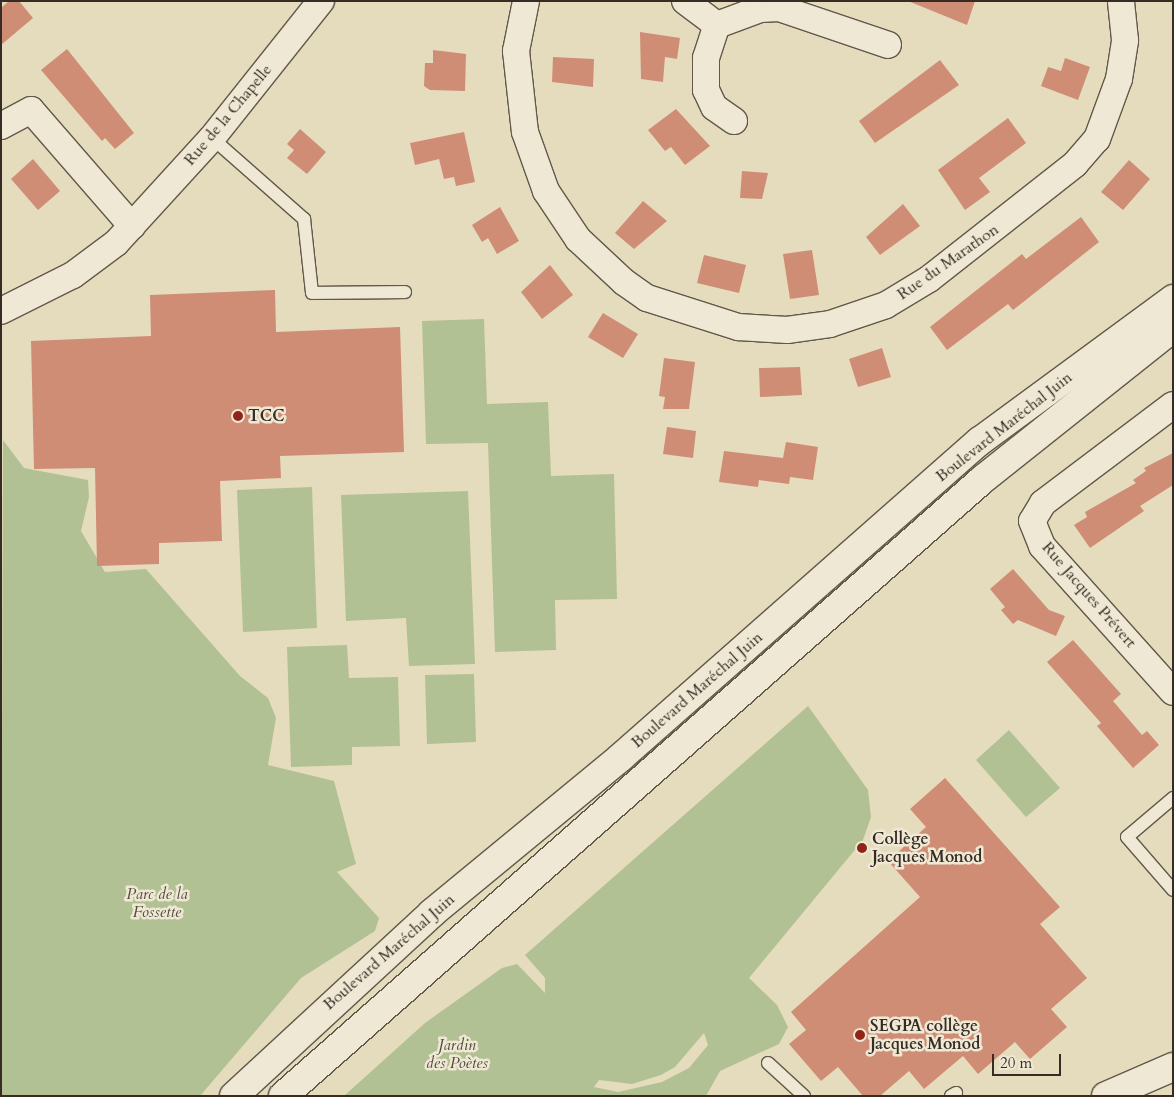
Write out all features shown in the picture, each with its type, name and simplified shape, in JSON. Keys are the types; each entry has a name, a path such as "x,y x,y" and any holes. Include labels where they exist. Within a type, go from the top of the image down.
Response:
{"main road":[{"name":"Boulevard Maréchal Juin","path":"234,1096 432,914 620,756 980,441 1173,300"},
{"name":"Boulevard Maréchal Juin","path":"283,1096 977,484 1173,328"},
{"path":"1106,1096 1173,1067"}],"street":[{"name":"Rue de la Chapelle","path":"1,310 73,275 132,226 212,138 321,1"},
{"name":"Rue du Marathon","path":"526,1 516,51 526,132 546,191 578,239 611,272 648,298 695,317 738,327 787,330 830,324 886,305 929,279 1075,164 1097,139 1119,79 1125,40 1121,1"},
{"path":"686,1 717,25"},
{"path":"717,25 760,9 779,8 888,45"},
{"path":"717,25 706,58 706,90 714,107 734,121"},
{"path":"1,126 31,110 132,226"},
{"name":"Rue Jacques Prévert","path":"1173,405 1043,502 1032,521 1042,546 1173,692"}],"lane":[{"path":"212,138 304,219 312,294 405,292"},
{"path":"1173,798 1127,837 1173,890"},
{"path":"768,1063 804,1096"}],"green space":[{"path":"484,319 487,404 548,402 551,476 614,474 617,599 555,600 556,650 495,652 488,443 426,444 422,321"},
{"name":"Parc de la Fossette","path":"3,440 24,468 88,480 89,497 81,531 105,572 146,569 240,676 268,698 276,718 268,765 334,781 356,864 337,872 379,918 375,931 301,978 200,1096 1,1096"},
{"path":"312,487 317,628 243,632 237,490"},
{"path":"468,491 475,664 409,666 406,618 346,621 341,495"},
{"path":"347,645 349,678 398,677 400,746 352,747 352,765 291,767 287,647"},
{"path":"474,674 476,742 427,744 425,675"},
{"name":"Jardin des Poètes","path":"808,706 868,790 871,817 863,840 749,978 777,1005 788,1027 779,1044 720,1071 706,1096 344,1096 425,1023 502,968 517,964 545,993 545,978 525,955","holes":["704,1033 708,1045 689,1068 662,1082 618,1092 594,1087 599,1080 632,1084 661,1075 675,1067"]},
{"path":"1009,730 1060,788 1026,817 976,760"}],"building":[{"path":"9,1 19,1 33,18 1,45 1,8"},
{"path":"908,1 975,1 967,25"},
{"path":"640,32 680,38 677,59 665,57 663,82 641,79"},
{"path":"67,49 134,133 115,149 105,138 102,141 41,70"},
{"path":"433,50 466,54 465,91 430,90 424,86 425,63 433,63"},
{"path":"553,57 594,59 593,87 552,82"},
{"path":"1065,58 1090,67 1078,100 1041,86 1048,67 1061,71"},
{"path":"940,60 959,85 875,143 859,121"},
{"path":"676,109 710,146 685,165 671,147 665,151 648,130"},
{"path":"1008,118 1026,143 979,178 990,192 965,210 938,170"},
{"path":"300,129 326,152 307,174 287,158 294,150 287,144"},
{"path":"464,132 475,182 456,186 454,177 444,179 439,159 415,165 410,143"},
{"path":"33,159 60,191 38,210 11,179"},
{"path":"1129,160 1150,179 1123,210 1101,192"},
{"path":"742,171 768,173 762,199 740,198"},
{"path":"643,201 667,221 634,249 615,233"},
{"path":"903,204 920,226 880,255 866,237"},
{"path":"500,207 519,241 497,254 488,238 482,242 472,225"},
{"path":"1081,217 1099,242 1013,310 1008,304 947,350 930,327 1022,254 1026,259"},
{"path":"812,250 819,295 790,299 783,254"},
{"path":"704,255 746,265 739,293 697,283"},
{"path":"550,265 573,295 542,319 521,292"},
{"path":"275,290 276,332 400,327 404,452 280,456 281,478 220,481 222,541 159,543 159,564 97,566 95,468 34,469 31,341 151,336 150,295"},
{"path":"603,313 638,334 623,358 588,337"},
{"path":"882,348 891,377 858,387 849,359"},
{"path":"664,358 695,362 689,409 663,409 665,397 659,396"},
{"path":"800,367 802,395 760,397 759,368"},
{"path":"667,427 696,431 693,458 663,454"},
{"path":"786,442 818,447 813,480 790,477 789,484 759,480 758,487 719,482 724,451 783,458"},
{"path":"1173,453 1173,485 1140,506 1144,511 1090,548 1074,525 1087,517 1085,512 1136,483 1133,480 1146,471 1144,468"},
{"path":"1013,569 1049,610 1065,616 1056,636 1018,620 1013,624 1001,610 1005,607 990,589"},
{"path":"1073,640 1121,694 1113,701 1142,735 1147,731 1159,745 1133,768 1097,726 1101,723 1047,662"},
{"path":"945,778 1060,907 1040,924 1087,978 1051,1009 1067,1027 1030,1059 1015,1042 978,1074 963,1056 924,1089 909,1071 880,1096 863,1096 838,1067 821,1081 789,1044 806,1030 791,1012 920,897 888,861 926,827 910,809"}],"place":[{"name":"TCC","path":"238,416"},
{"name":"Collège Jacques Monod","path":"862,848"},
{"name":"SEGPA collège Jacques Monod","path":"860,1035"}]}
